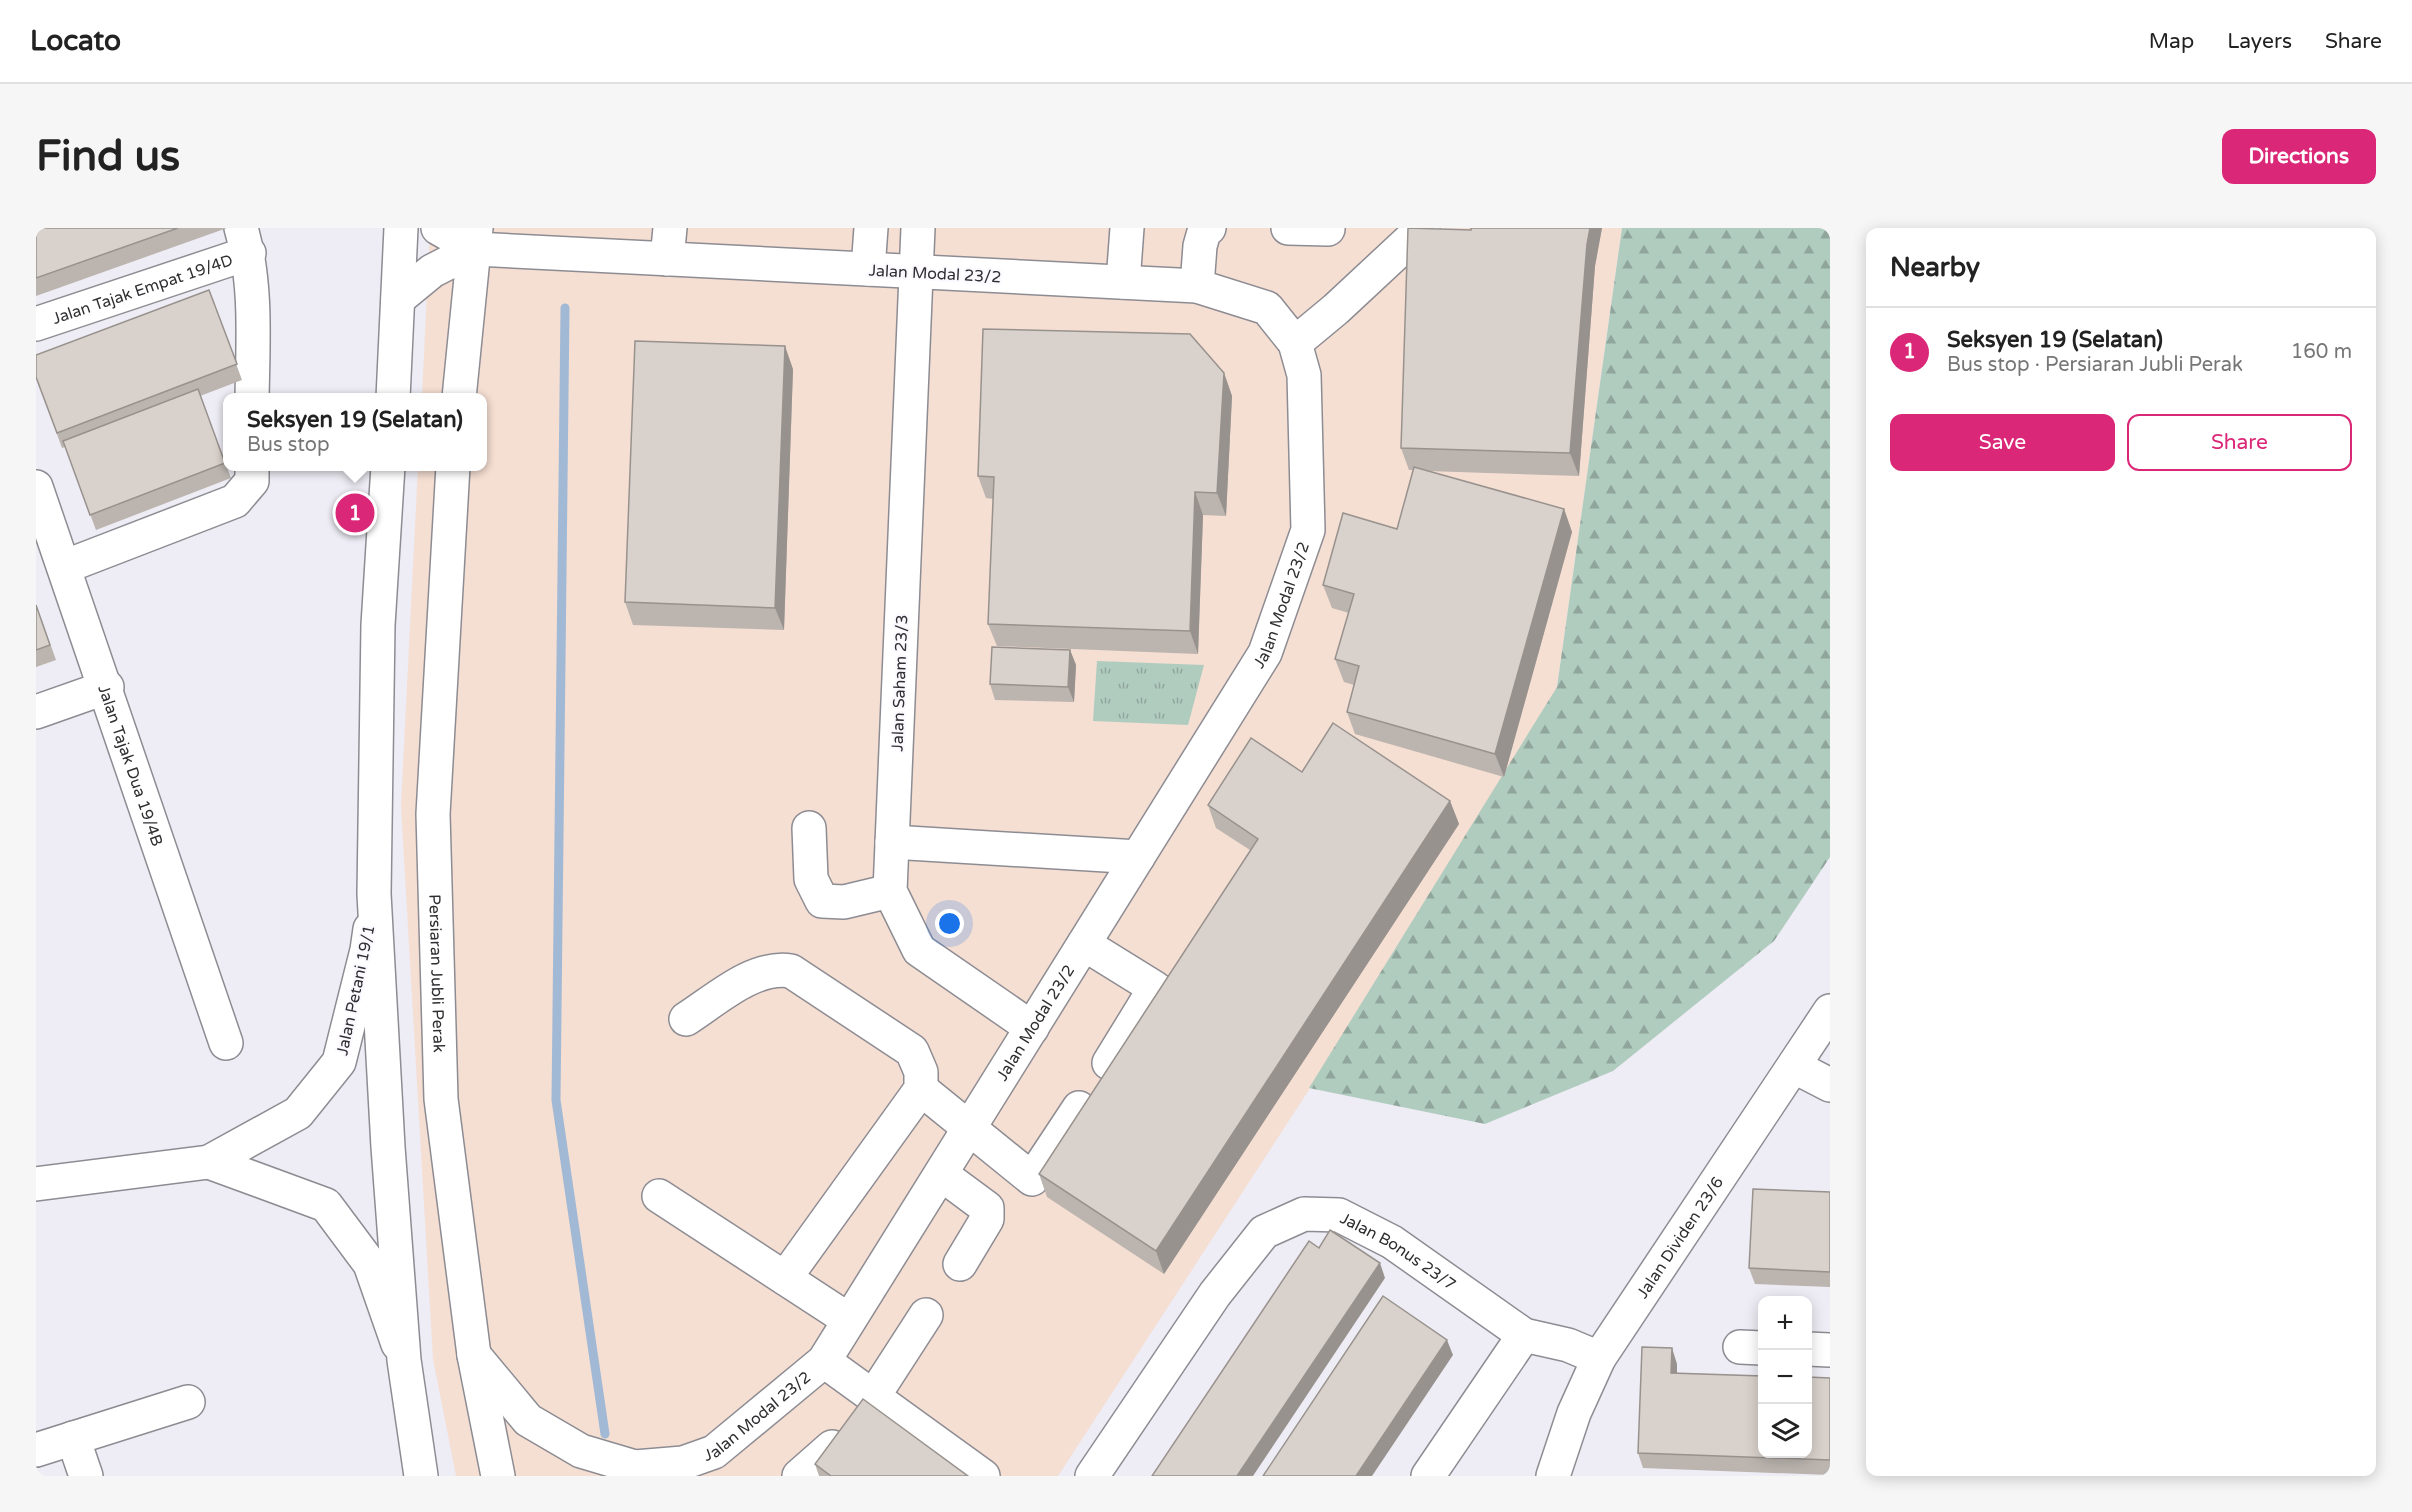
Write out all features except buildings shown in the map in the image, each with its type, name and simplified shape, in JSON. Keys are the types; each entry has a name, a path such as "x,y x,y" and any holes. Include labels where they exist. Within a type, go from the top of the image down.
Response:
{"street":[{"path":"393,393 400,228"},
{"path":"438,228 476,238"},
{"path":"868,269 871,228"},
{"name":"Jalan Saham 23/3","path":"918,228 890,891 919,950 1032,1028"},
{"path":"1123,282 1127,228"},
{"path":"1197,286 1200,246 1204,232 1209,228"},
{"path":"1288,228 1328,229"},
{"path":"1294,343 1336,309 1423,228"},
{"path":"398,299 476,238"},
{"path":"460,393 476,238"},
{"name":"Jalan Modal 23/2","path":"474,1355 528,1420 581,1451 628,1471 684,1470 714,1452 824,1361 1265,653 1308,530 1304,375 1294,343 1267,308 1197,286 868,269 668,243 476,238"},
{"path":"245,241 253,294 252,393"},
{"name":"Jalan Tajak Empat 19/4D","path":"36,324 245,241"},
{"path":"64,567 236,501 252,481 252,471"},
{"path":"388,471 378,626 374,894 387,1147 404,1360 421,1476"},
{"name":"Persiaran Jubli Perak","path":"453,471 433,814 441,1099 474,1355 498,1476"},
{"name":"Jalan Tajak Dua 19/4B","path":"36,487 226,1043"},
{"path":"36,712 106,687"},
{"path":"810,828 811,879 822,901 844,902 890,891"},
{"path":"892,842 1138,857"},
{"name":"Jalan Petani 19/1","path":"36,1184 209,1162 297,1113 339,1062 367,950 374,894"},
{"path":"1084,944 1155,988 1109,1063"},
{"path":"686,1019 758,973 775,968 791,971 912,1051 921,1072 921,1089 786,1278"},
{"name":"Jalan Dividen 23/6","path":"1553,1476 1574,1413 1599,1358 1795,1067 1830,1011"},
{"path":"1795,1067 1830,1084"},
{"path":"921,1089 1032,1179 1079,1108"},
{"name":"Jalan Petani 19/1","path":"209,1162 326,1205 370,1264 404,1360"},
{"path":"941,1174 987,1208 987,1219 960,1264"},
{"path":"659,1196 849,1320"},
{"name":"Jalan Bonus 23/7","path":"1092,1476 1215,1294 1264,1232 1304,1214 1339,1215 1392,1242 1524,1335 1568,1345 1599,1358"},
{"path":"873,1397 926,1315"},
{"path":"1428,1476 1524,1335"},
{"path":"1812,1349 1830,1350"},
{"path":"824,1361 983,1476"},
{"path":"36,1450 188,1402"},
{"path":"73,1438 86,1476"},
{"path":"800,1476 832,1447"}],"shaded area":[{"path":"430,228 1622,228 1557,687 1474,836 1058,1476 456,1476 433,1359 401,806 418,471 487,471 487,393 422,393"}],"green space":[{"path":"1622,228 1830,228 1830,857 1774,941 1613,1071 1485,1124 1309,1088 1557,687"},
{"path":"1097,661 1204,665 1188,725 1093,721"}],"waterway":[{"path":"565,308 556,1100 605,1434"}],"place":[{"name":"Seksyen 19 (Selatan)","path":"355,513"}]}
